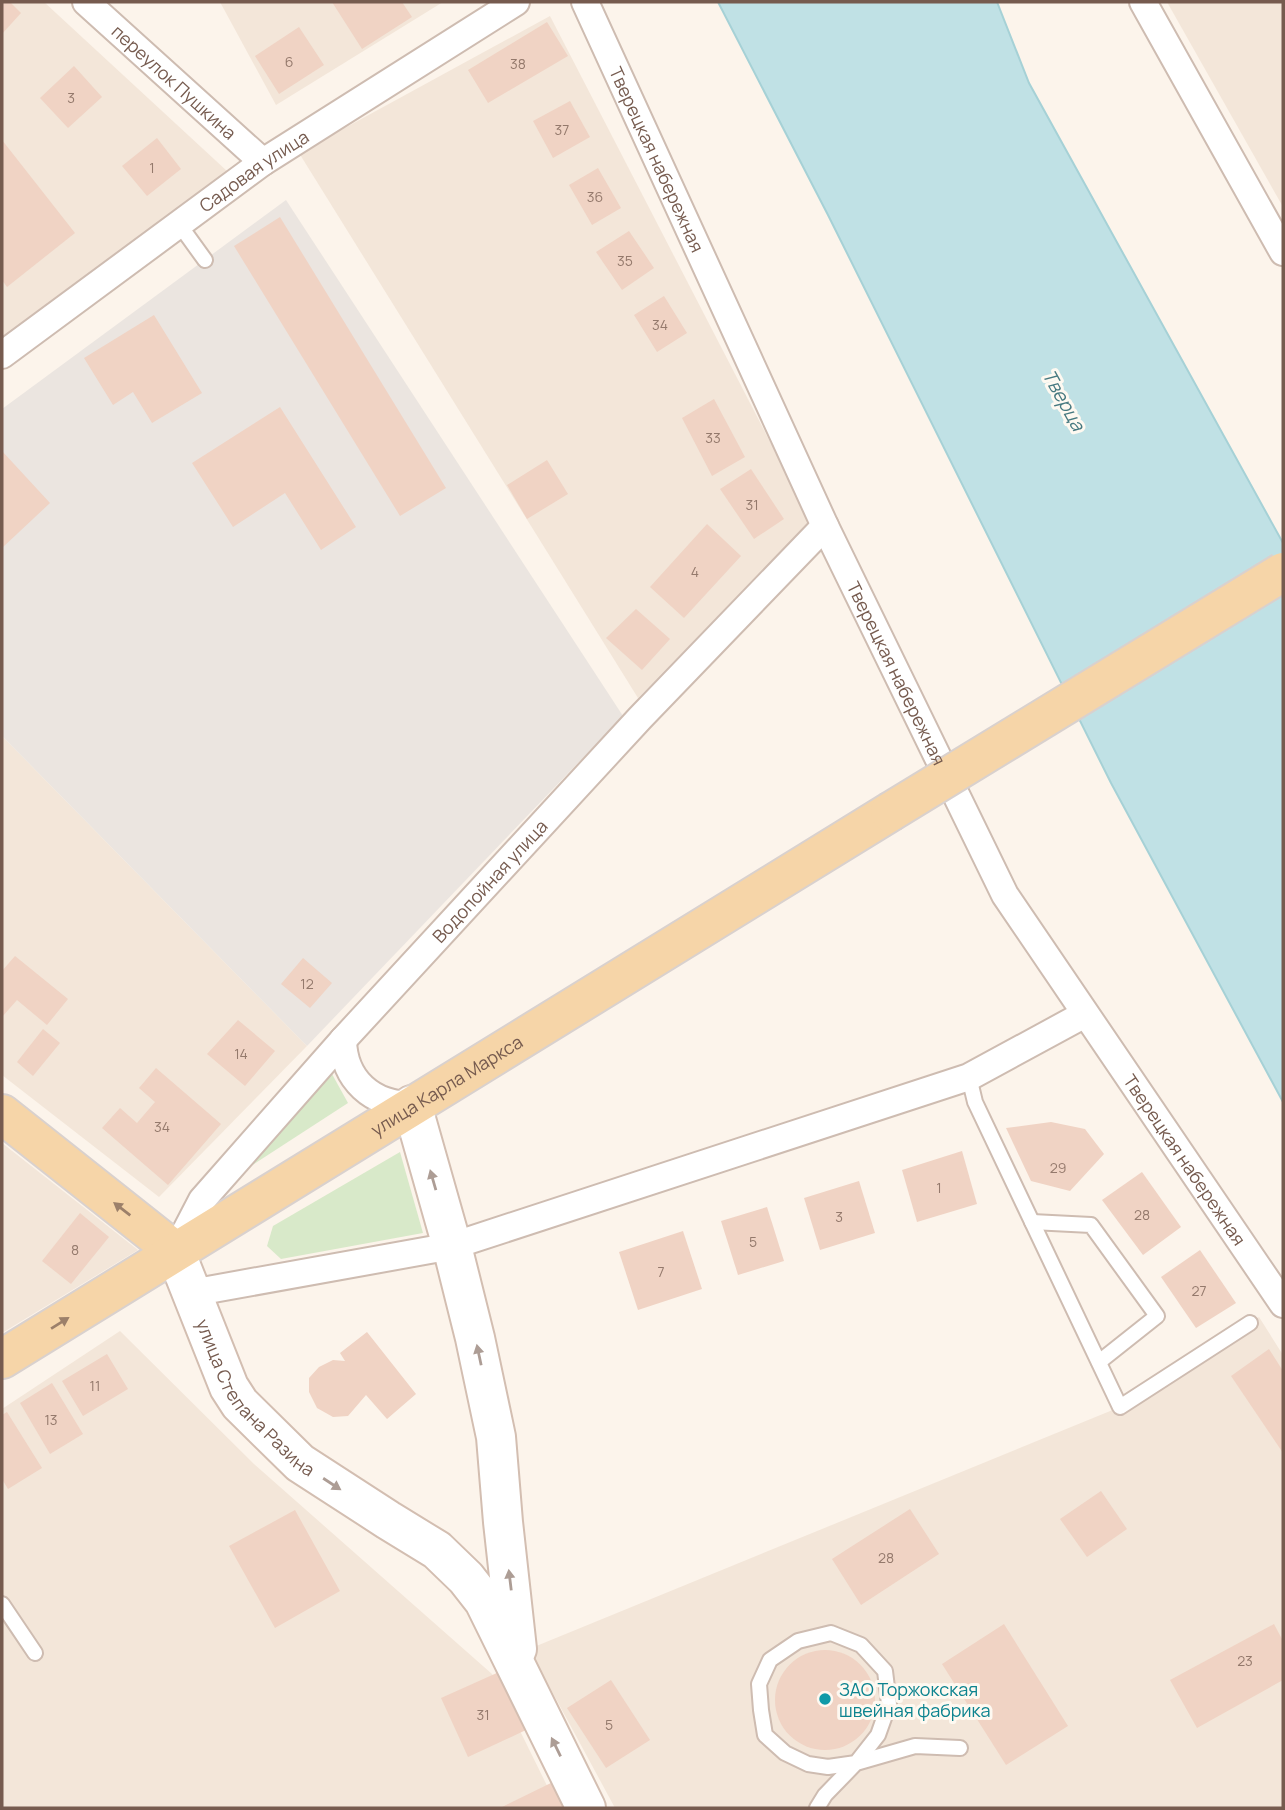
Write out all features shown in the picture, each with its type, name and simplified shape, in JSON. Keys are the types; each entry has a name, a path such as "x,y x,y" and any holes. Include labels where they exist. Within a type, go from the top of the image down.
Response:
{"main road":[{"name":"улица Карла Маркса","path":"2,1359 411,1105 1283,572"},
{"path":"2,1114 176,1251"}],"street":[{"name":"переулок Пушкина","path":"86,2 263,162"},
{"name":"Садовая улица","path":"2,355 263,162 516,2"},
{"name":"Тверецкая набережная","path":"585,2 825,526 1005,895 1283,1304"},
{"path":"1143,2 1283,252"},
{"name":"Водопойная улица","path":"176,1251 202,1200 343,1040 640,718 825,526"},
{"path":"191,1293 452,1246 969,1077 1085,1014"},
{"path":"343,1040 350,1071 362,1088 380,1100 411,1105"},
{"name":"улица Степана Разина","path":"411,1105 452,1246 496,1437 520,1672"},
{"name":"улица Степана Разина","path":"176,1251 229,1387 240,1404 300,1463 438,1550 484,1601 586,1808"}],"lane":[{"path":"179,224 205,260"},
{"path":"969,1077 975,1102 1120,1407 1250,1323"},
{"path":"1032,1222 1091,1225 1157,1316 1099,1362"},
{"path":"2,1604 35,1653"},
{"path":"817,1808 825,1795 856,1763 878,1735 889,1704 886,1671 861,1645 831,1633 797,1641 770,1660 759,1684 765,1735 785,1753 808,1764 828,1767 856,1763 915,1746 960,1748"}],"shaded area":[{"path":"2,2 44,2 228,172 2,338"},
{"path":"220,2 443,2 276,105"},
{"path":"1167,2 1283,2 1283,207"},
{"path":"550,16 811,521 638,698 299,153"},
{"path":"286,200 623,716 307,1046 2,736 2,409"},
{"path":"2,736 307,1046 159,1197 2,1075"},
{"path":"2,1143 138,1250 2,1333"},
{"path":"1259,1317 1283,1355 1283,1808 615,1808 529,1649 1120,1407"},
{"path":"120,1331 254,1464 492,1674 558,1808 2,1808 2,1409"}],"green space":[{"path":"332,1074 348,1103 240,1173"},
{"path":"400,1152 423,1233 281,1259 267,1246 273,1226"}],"water":[{"name":"Тверца","path":"718,2 997,2 1029,83 1283,543 1283,1102 1111,783 828,215"}],"building":[{"path":"2,2 10,2 21,13 2,34"},
{"path":"332,2 402,2 412,17 362,49"},
{"path":"547,22 568,56 488,103 468,70"},
{"path":"299,27 324,65 279,94 255,56"},
{"path":"74,66 102,97 68,128 40,98"},
{"path":"570,101 590,137 553,158 533,121"},
{"path":"157,138 181,169 147,196 122,166"},
{"path":"2,140 75,233 7,287 2,280"},
{"path":"598,168 621,208 592,225 569,185"},
{"path":"280,217 446,488 400,516 234,246"},
{"path":"629,231 654,268 622,290 596,252"},
{"path":"664,296 687,333 657,352 634,315"},
{"path":"154,315 202,393 152,423 133,392 113,405 84,358"},
{"path":"714,399 745,457 712,476 682,418"},
{"path":"280,407 356,527 321,550 285,493 233,527 192,463"},
{"path":"2,451 50,503 2,548"},
{"path":"547,460 568,494 527,519 507,485"},
{"path":"751,469 784,519 754,539 720,489"},
{"path":"707,524 741,556 684,618 650,587"},
{"path":"636,609 670,639 642,670 606,638"},
{"path":"15,956 68,999 47,1025 17,1000 2,1017 2,971"},
{"path":"303,958 332,983 310,1008 281,984"},
{"path":"238,1020 275,1051 245,1086 207,1054"},
{"path":"43,1029 60,1043 33,1076 17,1062"},
{"path":"156,1068 221,1124 168,1185 102,1128 120,1108 137,1123 155,1102 139,1088"},
{"path":"1051,1122 1085,1129 1104,1154 1070,1191 1031,1181 1006,1128"},
{"path":"962,1151 977,1204 917,1222 902,1170"},
{"path":"1142,1172 1181,1227 1143,1255 1102,1200"},
{"path":"859,1181 875,1233 820,1250 804,1198"},
{"path":"767,1207 784,1261 738,1275 721,1221"},
{"path":"80,1213 109,1237 71,1284 42,1261"},
{"path":"683,1231 702,1289 638,1310 619,1252"},
{"path":"1200,1250 1236,1303 1196,1328 1161,1277"},
{"path":"367,1332 416,1394 387,1419 366,1395 348,1416 333,1417 317,1408 309,1392 309,1378 319,1367 333,1360 345,1361 340,1353"},
{"path":"1269,1349 1283,1371 1283,1453 1231,1376"},
{"path":"107,1354 128,1389 83,1416 62,1381"},
{"path":"52,1383 83,1434 50,1454 20,1403"},
{"path":"7,1412 42,1468 8,1489 2,1479 2,1415"},
{"path":"1101,1491 1127,1529 1087,1557 1060,1519"},
{"path":"910,1509 939,1554 861,1605 832,1559"},
{"path":"295,1510 340,1591 275,1628 229,1546"},
{"path":"1004,1624 1068,1726 1006,1765 942,1664"},
{"path":"1274,1624 1283,1641 1283,1680 1197,1728 1170,1680"},
{"name":"ЗАО Торжокская швейная фабрика","path":"825,1650 844,1654 861,1664 871,1681 875,1700 871,1719 861,1736 844,1746 825,1750 806,1746 789,1736 779,1719 775,1700 779,1681 789,1664 806,1654"},
{"path":"499,1672 526,1730 468,1757 441,1698"},
{"path":"611,1680 650,1740 606,1768 567,1708"},
{"path":"555,1781 568,1808 500,1808"}],"place":[{"name":"ЗАО Торжокская швейная фабрика","path":"825,1699"}]}
